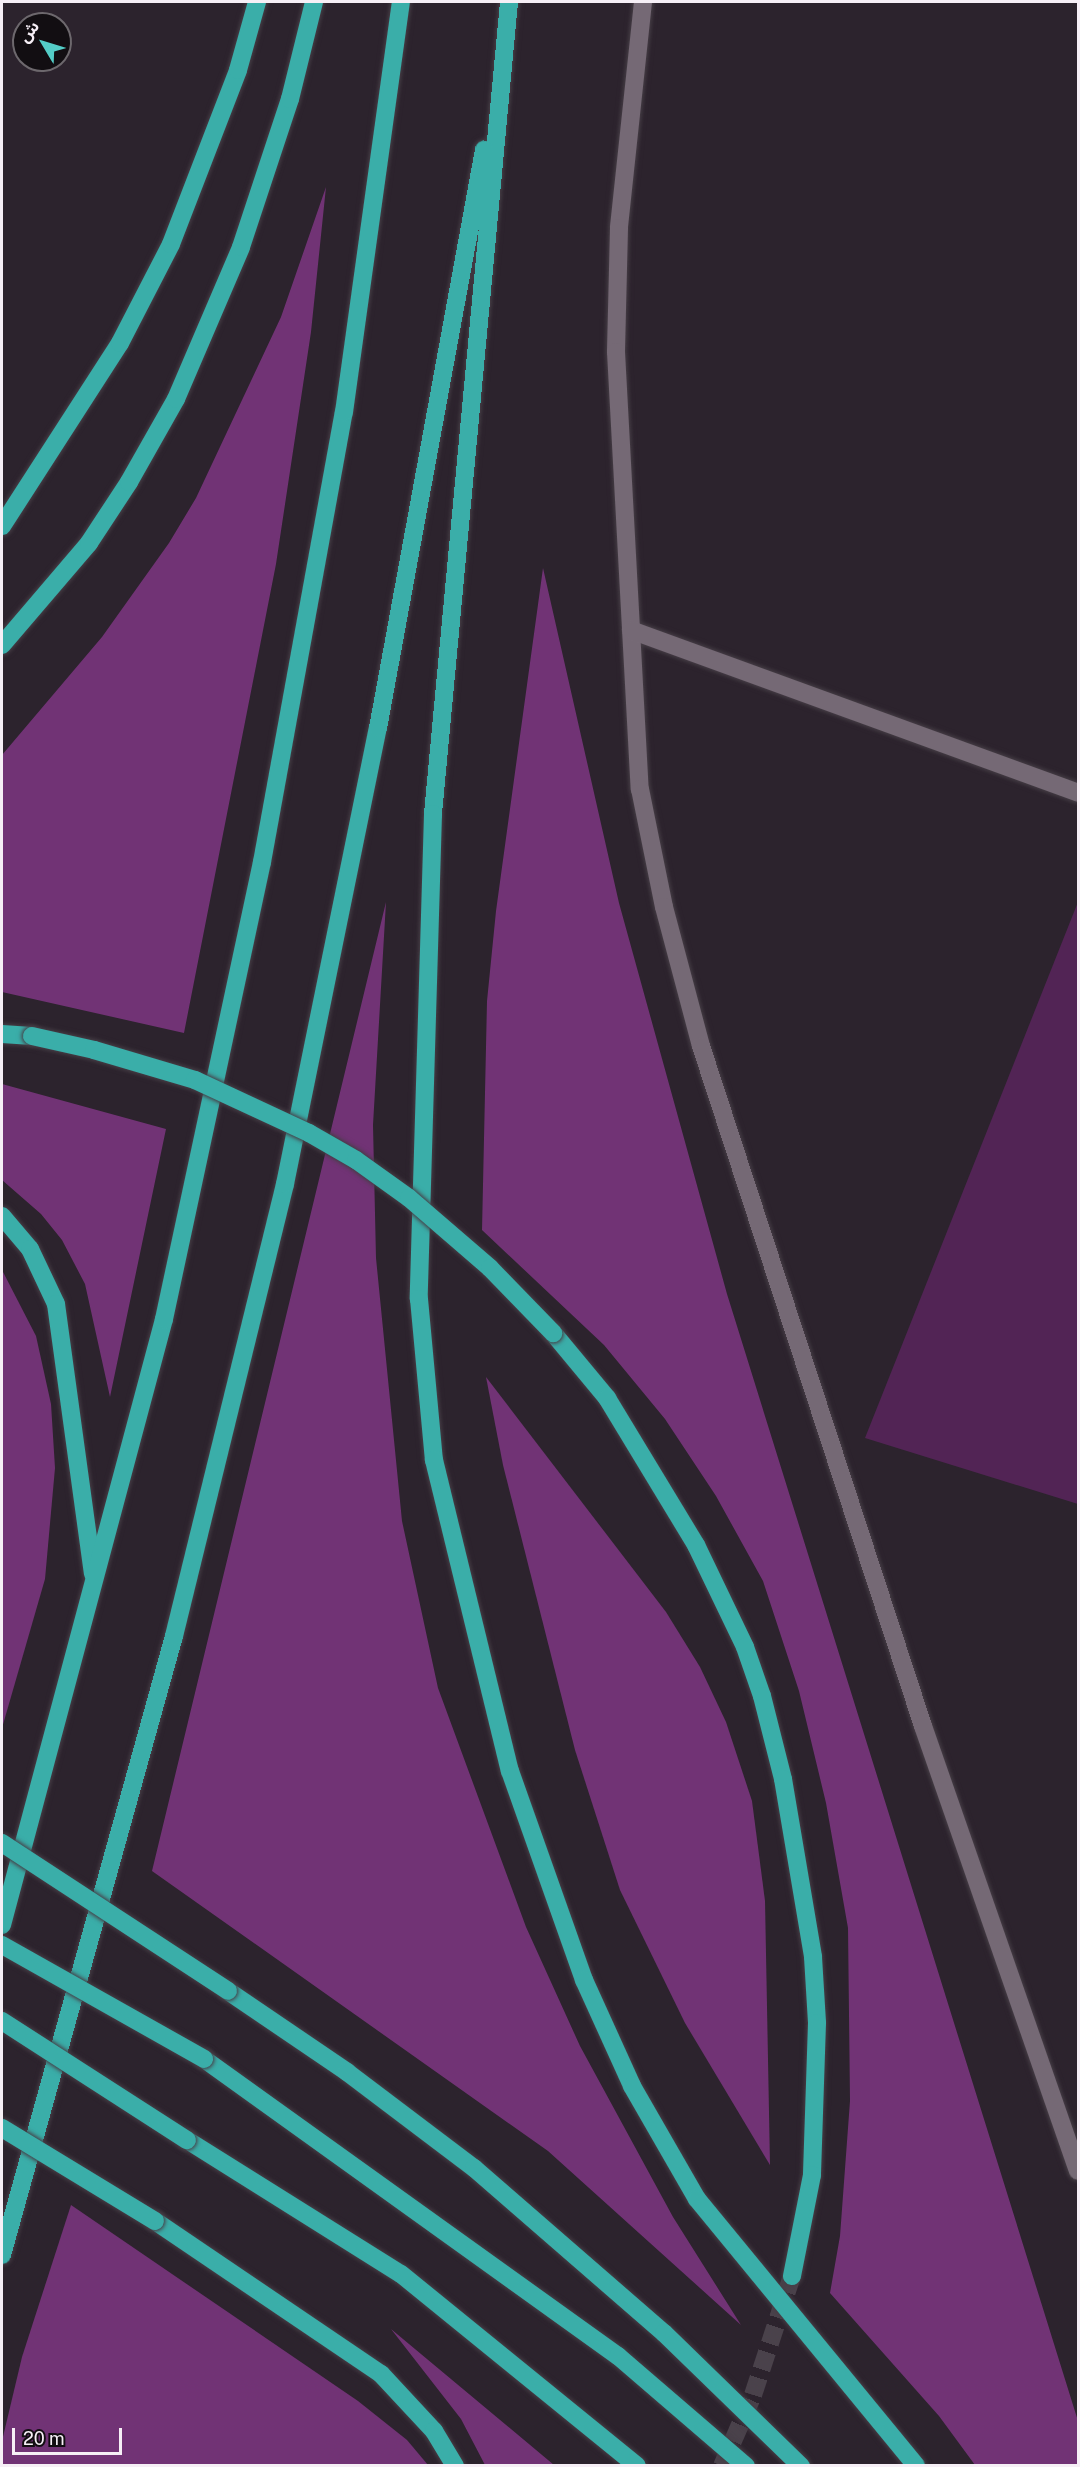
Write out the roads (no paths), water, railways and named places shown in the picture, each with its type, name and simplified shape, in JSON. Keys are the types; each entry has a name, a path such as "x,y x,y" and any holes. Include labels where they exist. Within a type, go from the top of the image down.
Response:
{"highway":[{"path":"2,526 120,343 171,244 238,70 257,2"},
{"path":"2,645 88,543 129,482 176,399 241,247 290,99 314,2"},
{"path":"2,1925 164,1319 262,862 344,412 401,2"},
{"path":"2,2255 174,1636 285,1184 378,728 499,69 508,2"},
{"path":"508,2 434,814 419,1299 434,1460 510,1771 584,1980 632,2086 697,2199 916,2466"},
{"path":"2,1034 32,1036 195,1080 226,1091 318,1138 409,1198 490,1268 553,1333 607,1398 696,1545 745,1647 765,1706 783,1779 813,1957 817,2023 812,2175 792,2276"},
{"path":"2,1216 30,1249 56,1304 94,1582"},
{"path":"2,1843 347,2072 474,2168 664,2333 801,2466"},
{"path":"2,1945 204,2059 618,2356 746,2466"},
{"path":"2,2021 401,2274 637,2466"},
{"path":"2,2127 155,2221 381,2374 434,2431 455,2466"}],"street":[{"path":"643,2 620,228 616,352 640,789 664,907 701,1046 923,1726 1078,2171"},
{"path":"632,630 1078,793"}],"tunnel":[{"path":"722,2466 753,2395 792,2276"}]}
